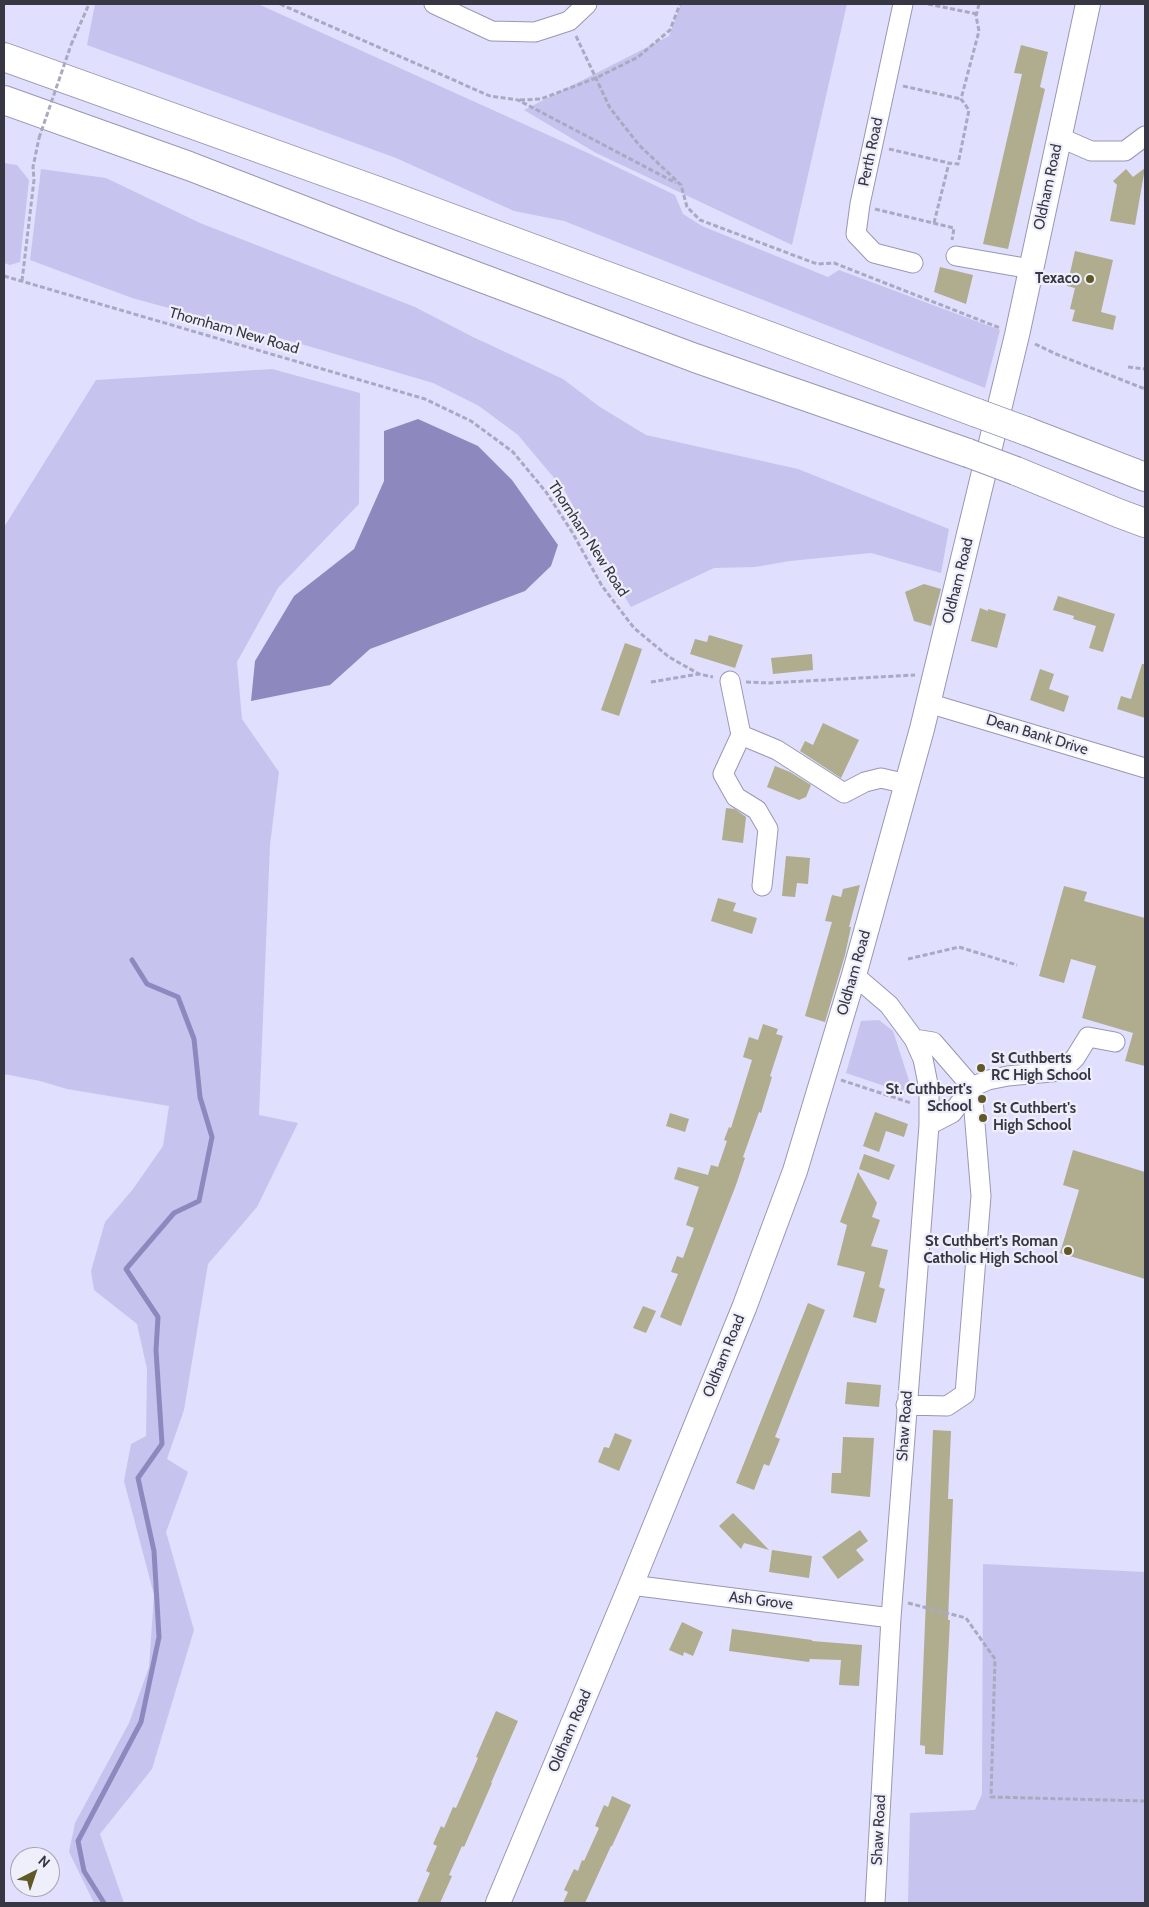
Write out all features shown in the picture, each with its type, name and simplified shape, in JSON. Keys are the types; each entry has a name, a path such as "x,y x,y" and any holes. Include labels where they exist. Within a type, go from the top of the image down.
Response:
{"highway":[{"path":"4,57 378,190 1145,477"},
{"path":"4,100 189,166 405,250 658,344 968,453 1145,523"}],"main road":[{"name":"Oldham Road","path":"498,1903 631,1585 747,1299 795,1171 854,975 928,703 1017,335 1088,4"}],"street":[{"path":"434,4 492,31 535,32 569,21 587,4"},
{"name":"Perth Road","path":"903,4 860,206 856,234 874,253 914,263"},
{"path":"1059,137 1091,151 1125,151 1145,136"},
{"path":"956,256 1031,269"},
{"path":"730,681 741,735 723,774 736,797 757,810 768,829 762,886"},
{"name":"Dean Bank Drive","path":"928,703 1145,768"},
{"path":"741,735 777,750 844,793 864,782 881,778 906,784"},
{"name":"Shaw Road","path":"854,975 889,1005 914,1039 923,1060 929,1090 929,1117 892,1610 875,1903"},
{"path":"929,1117 952,1113 972,1087 988,1080 1008,1076 1061,1071 1075,1058 1088,1037 1115,1042"},
{"path":"906,1405 947,1406 964,1394 981,1196 972,1087 933,1042 914,1039"},
{"name":"Ash Grove","path":"631,1585 892,1610"}],"path":[{"path":"22,280 34,180 33,167 39,138 71,45 89,4"},
{"path":"280,4 490,96 518,100 541,99 596,78 638,57 670,30 680,4"},
{"path":"928,4 976,14"},
{"path":"961,98 979,31 976,14 979,4"},
{"path":"569,21 610,108 639,145 681,185 687,207 700,220 817,264 834,263 1017,335"},
{"path":"873,146 958,164 969,110 961,98 886,82"},
{"path":"518,100 681,185"},
{"path":"934,223 949,163"},
{"path":"860,206 954,228"},
{"name":"Thornham New Road","path":"4,276 425,399 471,421 513,452 546,492 572,532 602,586 634,628 669,657 699,674 730,681 768,683 935,674"},
{"path":"1056,354 1145,389"},
{"path":"1128,367 1145,369"},
{"path":"651,682 699,674"},
{"path":"908,959 959,947 1017,965"},
{"path":"824,1075 929,1117"},
{"path":"892,1610 913,1604 966,1618 995,1658 992,1797 1145,1801"}],"shaded area":[{"path":"95,4 258,4 588,153 675,195 683,214 702,226 828,277 839,270 1000,330 985,388 564,221 514,211 396,158 87,45"},
{"path":"681,4 847,4 792,245 596,153 524,110 669,36"},
{"path":"4,163 17,165 29,180 20,262 10,265 4,263"},
{"path":"41,169 106,178 200,223 415,307 471,336 563,379 600,407 646,435 798,469 949,529 941,573 871,553 790,561 755,567 714,568 631,607 597,551 565,491 518,435 479,406 433,383 308,346 132,298 30,260"},
{"path":"272,369 360,393 359,504 278,588 237,662 242,719 279,772 270,845 259,1115 298,1123 257,1207 208,1264 184,1410 167,1459 188,1472 166,1532 194,1630 152,1769 100,1834 124,1903 94,1903 69,1852 75,1823 129,1723 149,1667 154,1595 124,1481 131,1444 146,1436 147,1369 137,1324 94,1290 91,1271 105,1222 133,1189 163,1146 169,1106 67,1089 40,1081 4,1074 4,527 96,380"},
{"path":"418,419 478,446 512,480 558,545 551,566 525,591 370,649 330,685 251,701 255,661 294,596 354,549 384,481 384,431"},
{"path":"879,1020 893,1031 914,1096 846,1073 861,1021"},
{"path":"983,1564 1145,1572 1145,1903 908,1903 910,1813 975,1810 982,1794"}],"building":[{"path":"1021,45 1048,52 1040,87 1045,89 1008,249 983,244 1022,74 1014,73"},
{"path":"1145,168 1135,225 1110,221 1117,185 1113,181 1126,169 1133,177"},
{"path":"1075,251 1113,260 1101,312 1116,316 1113,330 1072,321 1075,310 1070,309 1075,288 1067,286"},
{"path":"940,267 973,275 966,304 934,292"},
{"path":"924,584 941,589 931,626 914,621 905,592"},
{"path":"1058,596 1115,614 1103,652 1089,648 1096,626 1073,619 1074,616 1053,610"},
{"path":"980,608 1006,614 997,648 971,641"},
{"path":"709,635 743,645 735,668 690,654 695,639 707,642"},
{"path":"625,643 642,649 619,716 601,710"},
{"path":"812,654 813,670 773,674 771,658"},
{"path":"1142,664 1145,664 1145,718 1117,709 1121,696 1131,699"},
{"path":"1040,669 1054,674 1049,689 1069,696 1064,712 1030,700"},
{"path":"823,723 859,740 841,778 800,751 805,741 813,745"},
{"path":"775,766 790,772 811,785 806,797 799,800 767,787"},
{"path":"726,808 735,809 746,817 743,843 722,840"},
{"path":"786,856 810,858 808,884 797,883 795,897 782,896"},
{"path":"860,885 849,927 851,927 845,955 825,1022 805,1016 832,922 825,921 832,895 841,897 843,889"},
{"path":"1064,886 1087,892 1084,901 1145,918 1145,1066 1125,1061 1133,1033 1082,1018 1096,966 1071,959 1064,983 1039,976"},
{"path":"718,898 736,903 733,911 757,918 752,934 711,921"},
{"path":"763,1024 778,1029 776,1034 783,1036 770,1076 772,1077 761,1113 759,1112 743,1157 745,1158 736,1185 681,1326 660,1317 678,1274 671,1272 677,1256 683,1258 694,1228 686,1225 699,1187 674,1179 678,1167 708,1175 711,1165 718,1167 727,1141 724,1140 729,1127 731,1128 752,1060 743,1057 749,1037 758,1040"},
{"path":"875,1112 908,1124 904,1137 886,1131 879,1152 863,1146"},
{"path":"670,1113 689,1119 685,1132 666,1126"},
{"path":"1073,1150 1145,1172 1145,1279 1060,1253 1079,1190 1063,1185"},
{"path":"864,1154 895,1165 889,1180 859,1169"},
{"path":"858,1172 877,1203 872,1217 880,1220 871,1246 888,1250 879,1287 885,1289 876,1323 853,1317 865,1272 837,1265 847,1225 840,1222"},
{"path":"808,1303 825,1310 775,1437 780,1439 769,1466 764,1464 754,1490 736,1483"},
{"path":"643,1306 656,1311 646,1333 633,1328"},
{"path":"847,1382 881,1385 879,1407 845,1404"},
{"path":"933,1430 951,1431 948,1499 953,1499 948,1620 950,1620 943,1755 925,1754 925,1746 920,1745"},
{"path":"615,1433 632,1440 619,1471 598,1462 604,1447 609,1448"},
{"path":"843,1437 874,1438 870,1497 831,1493 832,1473 841,1473"},
{"path":"733,1513 769,1550 744,1543 741,1549 719,1526"},
{"path":"860,1530 868,1541 856,1550 864,1560 838,1579 822,1557"},
{"path":"772,1550 812,1556 809,1578 769,1572"},
{"path":"682,1622 703,1632 693,1656 684,1652 683,1656 669,1650"},
{"path":"732,1629 812,1641 862,1645 859,1686 839,1685 841,1660 810,1659 809,1662 729,1651"},
{"path":"496,1711 518,1721 464,1847 462,1846 449,1875 452,1876 440,1903 417,1903 430,1873 426,1871 437,1846 433,1844 441,1826 444,1828 453,1807 456,1808"},
{"path":"612,1796 631,1805 585,1903 563,1903 568,1892 564,1890 574,1869 578,1871 582,1860 584,1861 599,1828 595,1826 604,1805 608,1807"}],"waterway":[{"path":"104,1903 84,1871 78,1841 141,1722 159,1637 154,1551 138,1478 162,1444 156,1350 158,1317 126,1269 174,1213 199,1201 212,1137 200,1097 194,1039 178,997 147,984 132,960"}],"place":[{"name":"Texaco","path":"1090,279"},
{"name":"St Cuthberts RC High School","path":"981,1068"},
{"name":"St. Cuthbert's School","path":"982,1099"},
{"name":"St Cuthbert's High School","path":"983,1118"},
{"name":"St Cuthbert's Roman Catholic High School","path":"1068,1251"}]}
